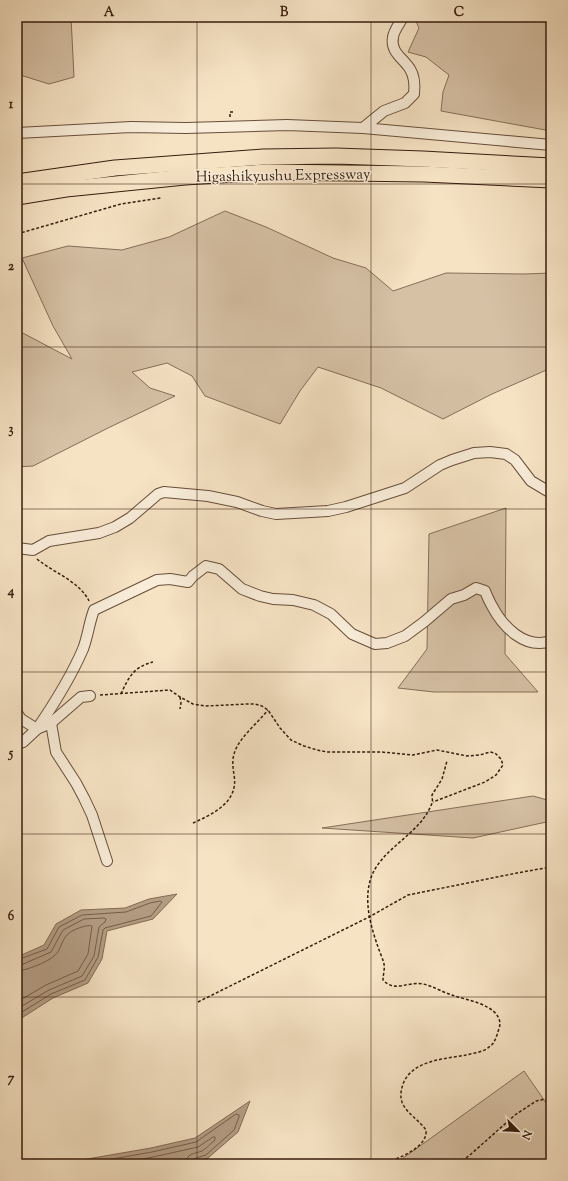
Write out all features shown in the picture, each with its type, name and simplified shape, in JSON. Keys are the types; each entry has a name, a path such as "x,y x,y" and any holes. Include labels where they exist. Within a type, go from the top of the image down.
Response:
{"highway":[{"name":"Higashikyushu Expressway","path":"17,182 115,168 262,157 336,156 551,166"},
{"name":"Higashikyushu Expressway","path":"17,197 184,176 267,172 424,174 551,180"}],"street":[{"path":"363,128 384,111 405,103 414,94 415,82 411,70 397,55 394,47 393,36 403,17"},
{"path":"17,134 131,127 186,128 288,125 363,128 551,144"},
{"path":"17,548 33,550 49,542 99,533 115,527 130,518 158,494 164,492 201,495 237,502 262,511 276,514 328,511 346,507 405,488 440,465 474,453 490,452 506,454 515,460 531,481 551,493"},
{"path":"17,744 23,742 37,729 69,677 87,637 90,620 94,610 157,580 170,579 188,582 206,566 218,569 242,589 260,596 273,599 294,600 314,605 331,614 352,634 375,644 387,643 405,636 451,599 464,595 476,588 485,591 501,621 512,632 525,640 537,644 551,641"},
{"path":"37,729 51,723 81,697 90,696"},
{"path":"17,713 21,719 37,729"},
{"path":"51,723 56,752 76,783 92,815 107,861"}],"path":[{"path":"17,234 121,204 161,198"},
{"path":"33,550 36,558 40,562 72,582 87,596 94,610"},
{"path":"121,694 135,670 142,665 153,662"},
{"path":"90,696 170,690 193,704 206,706 255,704 268,710 280,728 291,740 304,746 326,752 381,752 413,755 437,750 467,756 490,752 495,753 501,759 503,765 496,775 478,785 433,802 424,817 411,832 385,856 377,867 370,881 368,892 369,917 384,965 383,980 387,984 393,986 404,984 424,984 488,1008 497,1015 500,1022 494,1043 486,1050 428,1062 414,1069 408,1075 402,1087 402,1100 409,1113 426,1130 426,1136 423,1142 413,1150 382,1164"},
{"path":"180,697 180,709"},
{"path":"193,823 215,812 226,804 230,798 234,787 234,753 248,732 268,710"},
{"path":"433,802 432,795 442,779 447,761"},
{"path":"198,1002 369,917 408,895 551,867"},
{"path":"458,1164 515,1115 536,1101 551,1098"}],"shaded area":[{"path":"17,17 71,17 74,77 49,84 17,74"},
{"path":"414,17 551,17 551,131 441,111 443,92 449,75 426,57 408,52 419,28"},
{"path":"225,211 266,227 333,258 366,268 393,291 446,273 551,273 551,368 492,394 443,419 381,388 318,367 300,391 280,424 205,396 192,376 167,363 132,372 150,388 175,396 33,466 17,467 17,330 72,359 53,326 22,258 68,246 122,250 169,237"},
{"path":"506,508 505,654 538,692 434,692 398,688 427,649 429,534"},
{"path":"533,796 551,801 551,821 473,838 322,828"},
{"path":"524,1071 551,1110 551,1164 395,1164"}],"water":[{"path":"177,894 153,919 107,931 102,959 88,983 53,998 17,1021 17,957 44,945 56,924 81,910 125,908 149,899"},
{"path":"250,1101 238,1132 208,1158 189,1164 58,1164 151,1148 195,1138"}]}
